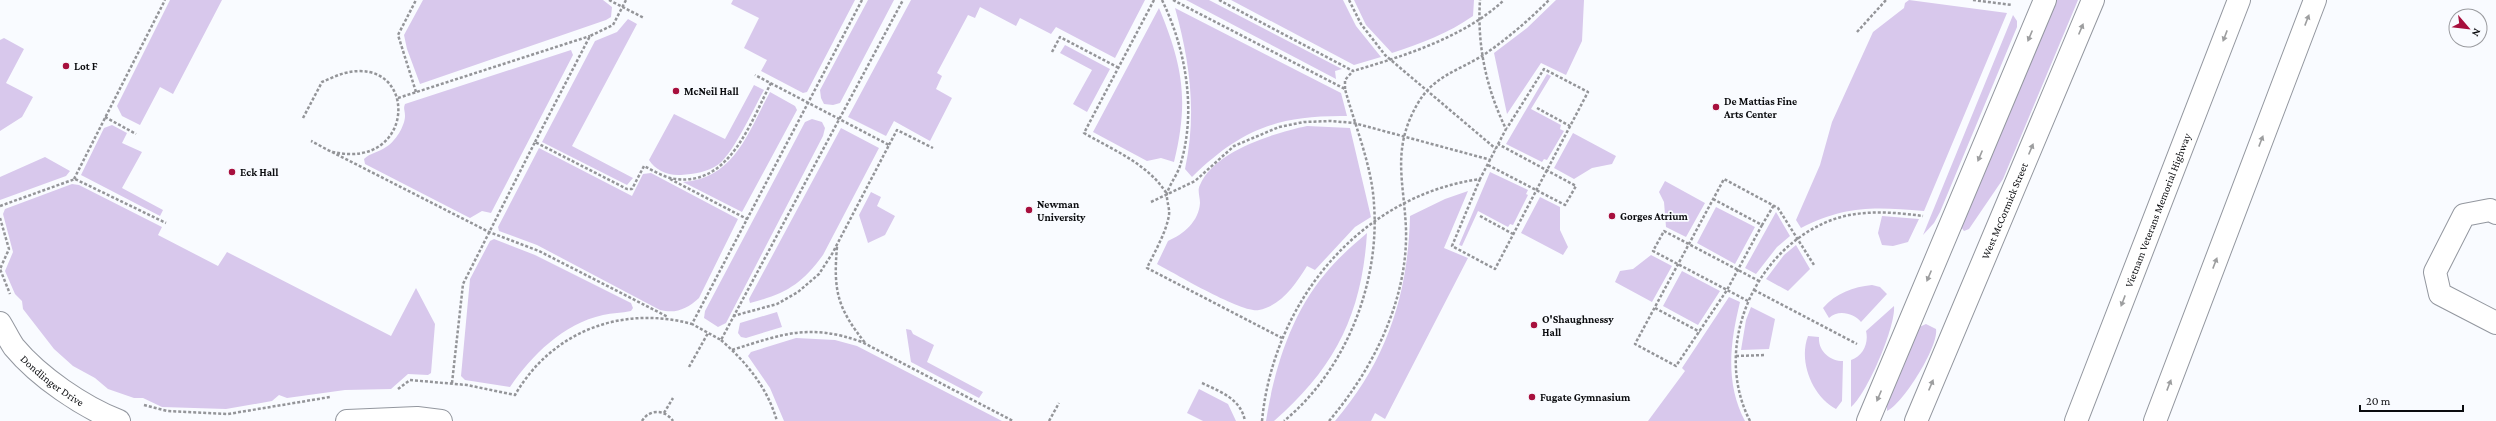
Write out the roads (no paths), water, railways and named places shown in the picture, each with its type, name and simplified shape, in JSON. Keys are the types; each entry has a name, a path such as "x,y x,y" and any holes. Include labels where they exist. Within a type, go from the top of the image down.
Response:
{"main road":[{"path":"1868,421 2045,0"},
{"name":"West McCormick Street","path":"1916,421 2093,0"},
{"name":"Vietnam Veterans Memorial Highway","path":"2076,421 2239,0"},
{"path":"2155,421 2315,0"},
{"path":"2496,213 2490,210 2464,215 2435,272 2440,294 2496,324"},
{"name":"Dondlinger Drive","path":"0,323 14,347 55,385 104,415 119,421"},
{"path":"347,421 417,418 442,421"}],"place":[{"name":"Lot F","path":"66,66"},
{"name":"McNeil Hall","path":"676,91"},
{"name":"De Mattias Fine Arts Center","path":"1716,107"},
{"name":"Eck Hall","path":"232,172"},
{"name":"Newman University","path":"1029,210"},
{"name":"Gorges Atrium","path":"1612,216"},
{"name":"O'Shaughnessy Hall","path":"1534,325"},
{"name":"Fugate Gymnasium","path":"1532,397"}]}
